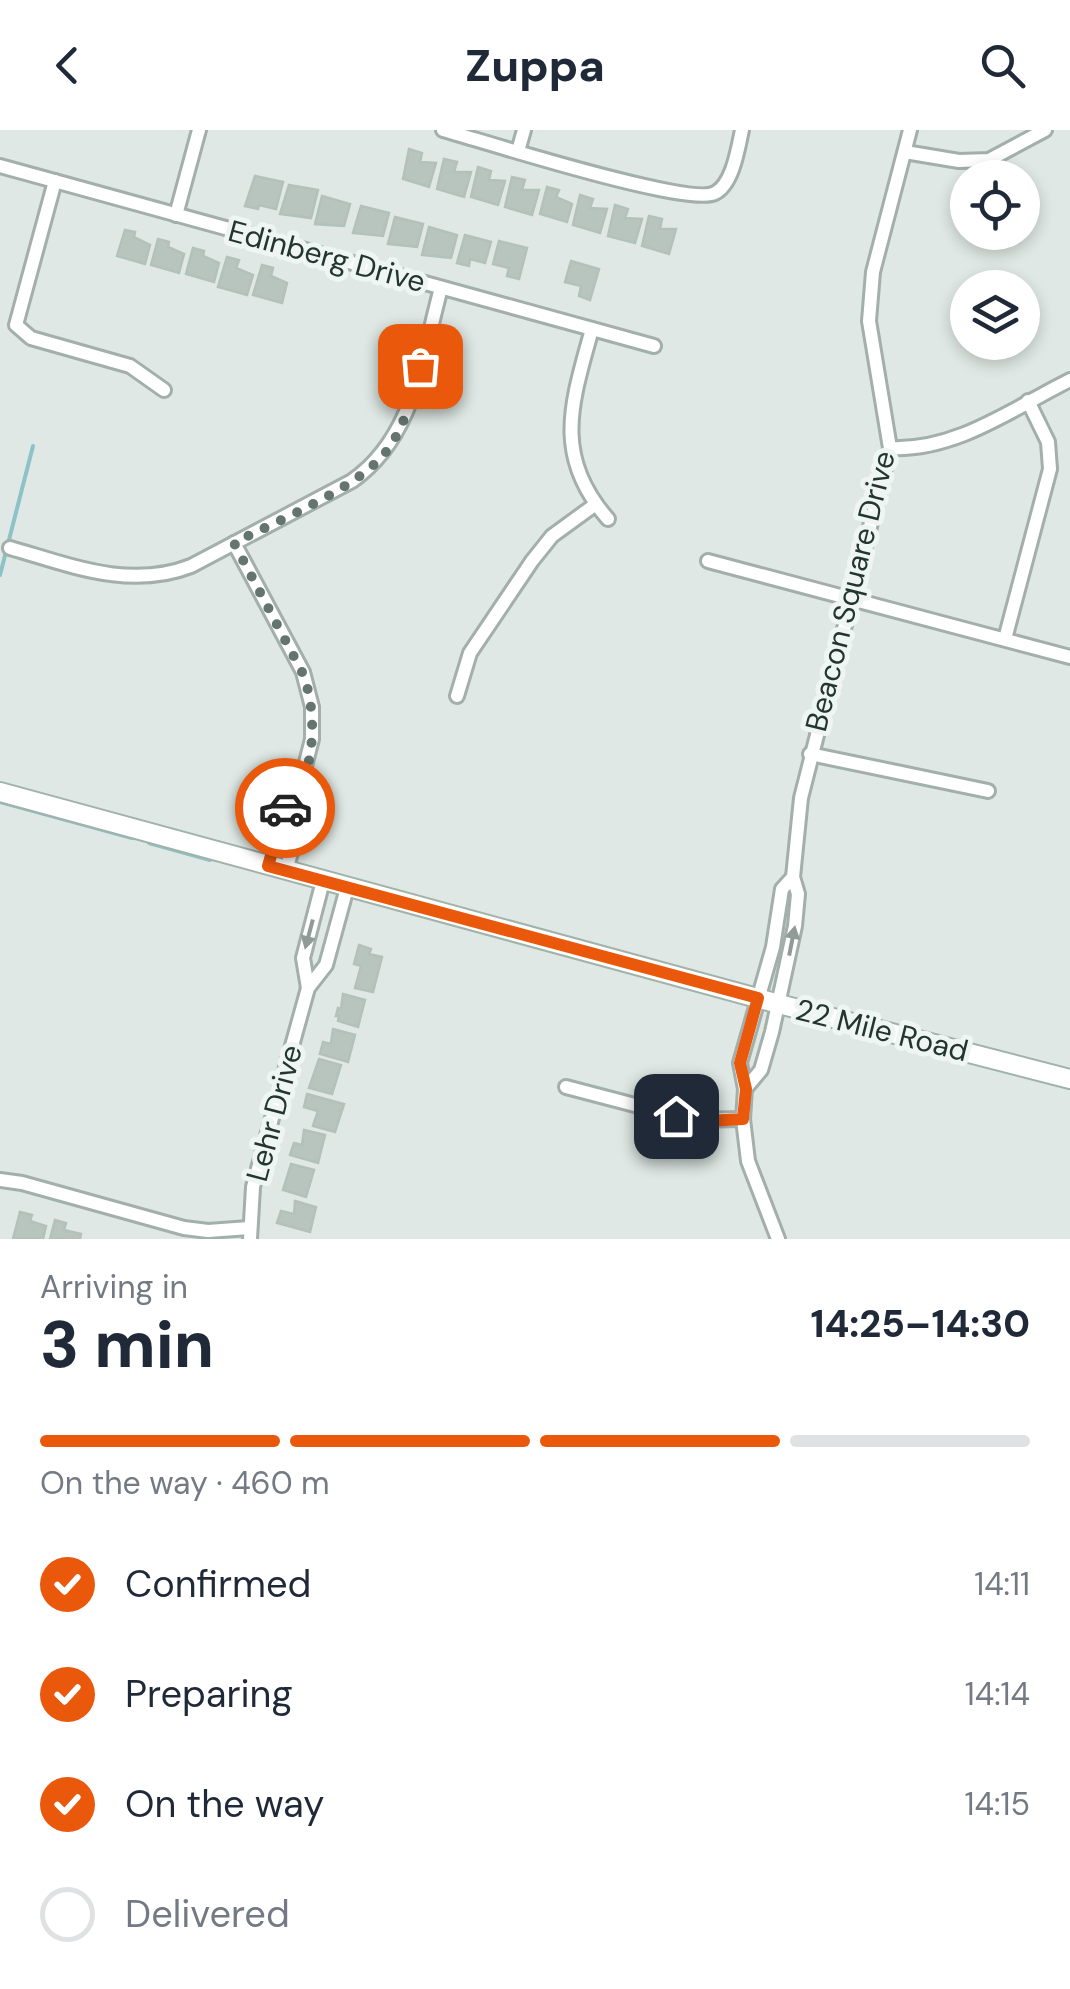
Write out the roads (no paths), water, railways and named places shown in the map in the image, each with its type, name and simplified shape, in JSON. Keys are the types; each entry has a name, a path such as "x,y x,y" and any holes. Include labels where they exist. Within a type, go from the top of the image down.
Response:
{"street":[{"path":"176,215 199,130"},
{"path":"443,130 664,191 714,194 729,173 742,130"},
{"path":"518,151 524,130"},
{"name":"Beacon Square Drive","path":"746,1089 765,1062 795,926 798,894 793,877 801,798 890,448 870,321 874,272 910,130"},
{"path":"905,152 959,161 989,160 1044,130"},
{"name":"Edinberg Drive","path":"0,166 654,346"},
{"path":"55,181 16,320 20,331 31,338 130,366 164,390"},
{"path":"10,548 94,571 138,578 178,571 352,481 386,452 406,415 441,288"},
{"path":"592,329 572,409 571,439 576,467 608,518"},
{"path":"890,448 919,449 944,443 1070,380"},
{"path":"1005,639 1050,469 1048,442 1028,401"},
{"path":"456,696 470,653 532,561 552,536 596,504"},
{"path":"234,543 302,672 310,695 312,739 299,790 302,808 277,868"},
{"path":"708,561 1070,656"},
{"path":"810,754 988,791"},
{"name":"22 Mile Road","path":"0,792 778,1004 1070,1079"},
{"name":"Beacon Square Drive","path":"778,1239 748,1161 743,1119 746,1089 740,1063 776,937 782,889 793,877"},
{"name":"Lehr Drive","path":"308,988 303,958 323,881"},
{"name":"Lehr Drive","path":"250,1233 253,1187 308,988 326,965 348,888"},
{"path":"566,1087 692,1120 743,1119"},
{"path":"0,1180 184,1228 250,1233"}],"waterway":[{"path":"0,575 33,446"},
{"path":"0,802 132,838"},
{"path":"149,843 210,860"}]}
